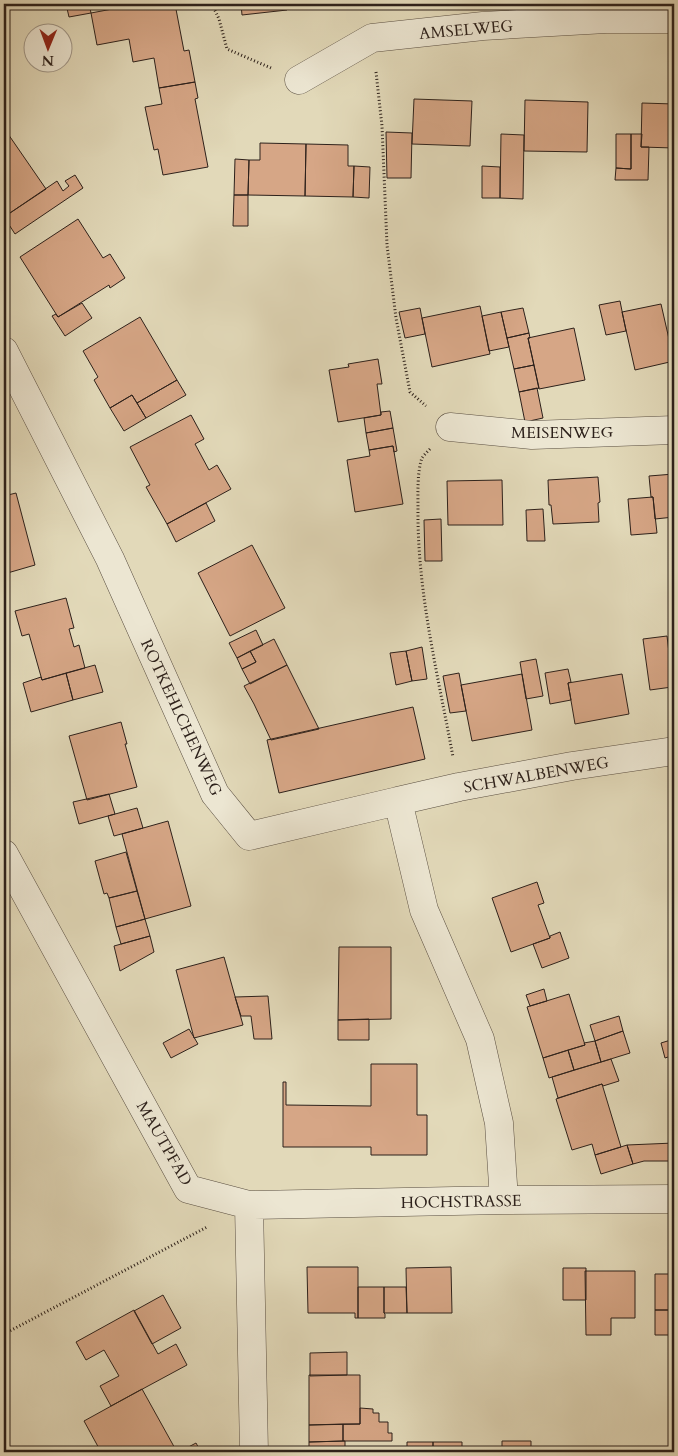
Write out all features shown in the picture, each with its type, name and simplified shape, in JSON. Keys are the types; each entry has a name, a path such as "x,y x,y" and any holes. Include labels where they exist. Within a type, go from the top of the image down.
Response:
{"street":[{"name":"AMSELWEG","path":"299,80 372,38 483,26 606,19 674,19"},
{"name":"ROTKEHLCHENWEG","path":"4,351 110,559 215,794 249,836 398,801"},
{"name":"MEISENWEG","path":"450,427 532,435 674,430"},
{"name":"SCHWALBENWEG","path":"398,801 458,787 572,766 674,751"},
{"path":"398,801 424,910 480,1038 499,1123 504,1200"},
{"name":"MAUTPFAD","path":"4,854 188,1189 249,1205"},
{"name":"HOCHSTRASSE","path":"249,1205 504,1200 674,1200"},
{"path":"249,1205 254,1452"}],"path":[{"path":"212,4 220,19 227,49 299,80"},
{"path":"372,38 382,126 387,245 396,318 410,392 450,427 423,457 419,481 418,536 426,613 458,787"},
{"path":"4,1334 249,1205"}],"building":[{"path":"66,4 89,4 91,13 69,17"},
{"path":"123,4 175,4 184,51 189,50 195,82 159,88 154,58 133,62 129,39 97,45 91,13 123,7"},
{"path":"241,4 286,4 287,10 242,15"},
{"path":"195,82 198,98 195,99 208,167 163,175 158,149 154,150 145,107 162,104 159,88"},
{"path":"414,99 472,101 470,146 412,144"},
{"path":"525,100 588,102 587,152 524,151"},
{"path":"642,103 674,104 674,148 641,147"},
{"path":"6,131 46,189 4,217 4,133"},
{"path":"386,132 412,133 411,178 387,178"},
{"path":"501,134 524,135 523,199 500,198"},
{"path":"616,134 631,134 631,169 616,168"},
{"path":"631,134 642,134 641,147 649,147 648,180 615,180 616,168 631,169"},
{"path":"260,143 306,144 305,196 248,195 249,160 260,160"},
{"path":"306,144 348,145 348,166 354,166 353,197 305,196"},
{"path":"235,159 249,160 248,195 234,195"},
{"path":"354,166 370,167 369,198 353,197"},
{"path":"482,166 500,167 500,198 482,198"},
{"path":"75,175 83,188 15,234 4,217 57,181 63,191 69,186 65,181"},
{"path":"234,195 248,195 248,226 233,226"},
{"path":"78,219 103,258 110,254 125,278 110,288 109,285 58,317 20,257"},
{"path":"620,301 626,331 606,335 599,305"},
{"path":"82,303 92,318 65,336 52,316 56,314 58,317"},
{"path":"661,304 674,361 635,370 622,312"},
{"path":"480,306 490,354 432,367 422,318"},
{"path":"420,308 425,334 405,338 399,312"},
{"path":"523,308 529,333 507,338 501,312"},
{"path":"501,312 509,347 489,351 482,316"},
{"path":"140,317 177,380 137,403 132,395 110,408 94,380 98,377 83,351"},
{"path":"574,328 585,380 539,389 528,338"},
{"path":"529,333 530,338 528,338 534,365 514,369 507,338"},
{"path":"378,359 382,384 377,384 381,415 338,422 329,370 349,367 348,364"},
{"path":"534,365 539,388 519,392 514,369"},
{"path":"177,380 186,395 146,418 137,403"},
{"path":"537,388 543,418 525,422 519,392"},
{"path":"132,395 146,418 124,431 110,408"},
{"path":"390,411 393,428 366,433 364,418 381,415 381,412"},
{"path":"191,415 204,439 195,444 209,470 217,465 231,489 167,524 146,487 150,485 130,447"},
{"path":"393,428 397,451 394,452 393,446 369,450 366,433"},
{"path":"393,446 403,504 355,512 347,460 370,456 369,450"},
{"path":"674,474 674,517 655,519 649,476"},
{"path":"598,477 599,522 553,524 551,505 549,505 548,480"},
{"path":"502,480 503,525 448,525 447,481"},
{"path":"16,493 35,565 4,574 4,496"},
{"path":"653,497 657,533 631,535 628,499"},
{"path":"206,503 215,521 176,542 167,524"},
{"path":"543,509 545,541 527,541 526,510"},
{"path":"441,519 442,561 425,561 424,520"},
{"path":"252,545 285,608 230,636 198,573"},
{"path":"66,598 74,628 69,629 74,647 79,645 85,668 42,680 29,634 22,636 15,611"},
{"path":"256,630 263,645 237,658 229,643"},
{"path":"667,636 672,687 650,690 643,639"},
{"path":"274,639 287,665 250,684 242,669 256,662 250,651"},
{"path":"422,647 427,679 412,681 406,651"},
{"path":"250,651 256,662 242,669 237,658"},
{"path":"406,651 412,681 396,685 390,653"},
{"path":"536,659 543,696 526,699 520,662"},
{"path":"669,661 674,661 674,702 672,687"},
{"path":"95,665 103,692 73,700 66,673"},
{"path":"287,665 319,729 271,740 244,686"},
{"path":"568,669 571,682 568,683 571,700 550,704 545,673"},
{"path":"66,673 73,700 31,712 23,683 41,677 42,680"},
{"path":"459,673 466,711 450,713 443,676"},
{"path":"522,674 532,730 472,741 461,685"},
{"path":"622,674 629,714 575,724 568,683"},
{"path":"413,707 425,759 279,793 267,740"},
{"path":"121,722 137,787 87,800 69,736"},
{"path":"109,794 115,814 79,824 73,802"},
{"path":"137,808 143,828 114,836 108,816"},
{"path":"168,821 191,906 145,919 122,834"},
{"path":"126,852 137,891 109,898 107,893 104,894 95,861"},
{"path":"537,882 544,903 538,905 550,938 511,952 492,898"},
{"path":"137,891 145,919 116,927 109,898"},
{"path":"145,919 150,936 121,944 116,927"},
{"path":"560,932 569,958 542,968 533,944"},
{"path":"150,936 154,952 120,971 114,946"},
{"path":"339,947 391,947 391,1019 338,1020"},
{"path":"224,957 243,1025 194,1038 176,970"},
{"path":"544,989 547,1001 530,1006 526,995"},
{"path":"569,994 585,1045 543,1058 527,1007"},
{"path":"268,996 272,1039 254,1039 251,1016 241,1016 235,997"},
{"path":"619,1016 623,1031 595,1041 590,1025"},
{"path":"369,1019 369,1040 338,1040 338,1020"},
{"path":"189,1029 198,1044 171,1058 163,1043"},
{"path":"623,1031 630,1053 601,1062 595,1041"},
{"path":"674,1039 674,1055 665,1058 661,1043"},
{"path":"595,1041 601,1062 574,1070 568,1050 585,1045 584,1043"},
{"path":"568,1050 574,1070 549,1078 543,1058"},
{"path":"611,1059 619,1081 603,1086 602,1084 558,1098 552,1077"},
{"path":"371,1064 417,1064 417,1115 427,1115 427,1155 371,1155 371,1147 283,1147 283,1082 286,1082 286,1105 371,1106"},
{"path":"602,1084 621,1147 595,1155 592,1144 572,1150 556,1099"},
{"path":"674,1143 674,1161 644,1161 633,1164 627,1145"},
{"path":"627,1145 633,1164 601,1174 595,1155"},
{"path":"674,1264 674,1321 673,1321"},
{"path":"307,1267 358,1267 358,1318 355,1318 355,1313 308,1313"},
{"path":"451,1267 452,1313 407,1313 406,1268"},
{"path":"563,1268 586,1268 586,1300 563,1300"},
{"path":"585,1271 635,1271 635,1318 611,1318 611,1335 586,1335"},
{"path":"655,1274 673,1274 673,1310 655,1310"},
{"path":"358,1287 384,1287 385,1318 358,1318"},
{"path":"384,1287 406,1287 407,1313 384,1313"},
{"path":"163,1295 181,1328 152,1344 134,1311"},
{"path":"134,1310 158,1354 176,1344 187,1365 111,1406 100,1386 119,1376 104,1350 86,1360 76,1342"},
{"path":"655,1310 673,1310 673,1335 655,1335"},
{"path":"347,1352 347,1375 310,1376 310,1353"},
{"path":"309,1375 360,1375 360,1424 309,1425"},
{"path":"142,1389 177,1452 101,1452 84,1421"},
{"path":"360,1408 373,1409 373,1413 379,1413 379,1422 388,1422 388,1433 392,1433 392,1441 343,1441 343,1424 360,1424"},
{"path":"343,1424 343,1441 309,1442 309,1425"},
{"path":"345,1441 345,1452 309,1452 309,1442"},
{"path":"502,1441 531,1441 531,1452 502,1452"},
{"path":"407,1442 433,1442 433,1452 407,1452"},
{"path":"433,1442 462,1442 462,1452 433,1452"},
{"path":"196,1443 201,1452 179,1452"}]}
